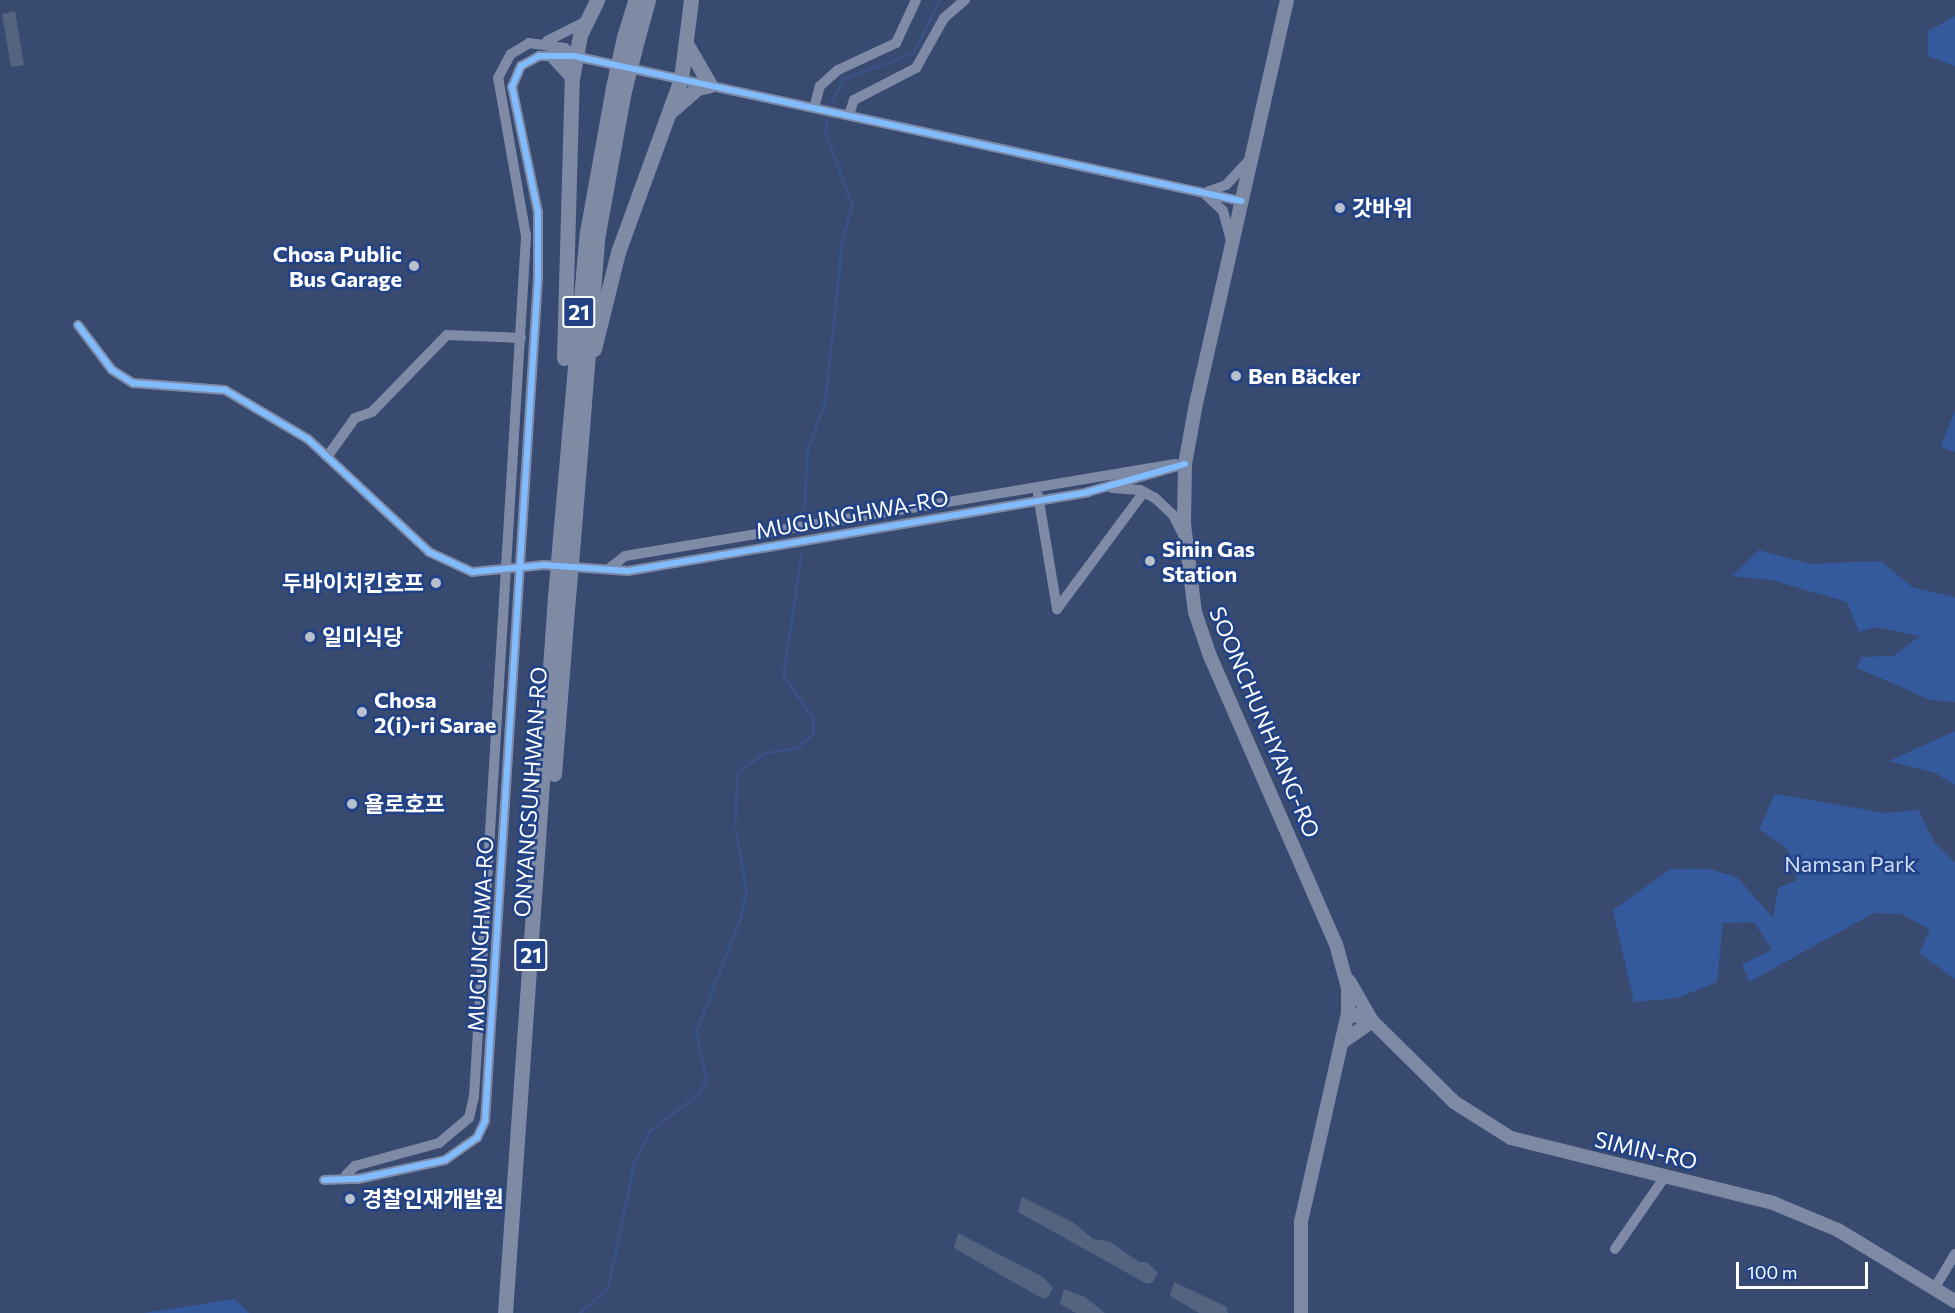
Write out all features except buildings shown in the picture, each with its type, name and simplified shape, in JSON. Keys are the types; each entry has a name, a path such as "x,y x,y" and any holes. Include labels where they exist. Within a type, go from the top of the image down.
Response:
{"highway":[{"path":"567,414 572,76 574,56 597,0"},
{"name":"21","path":"566,539 567,414 587,232 630,38 635,0"},
{"name":"21","path":"630,38 648,0"},
{"path":"584,378 618,252 681,79 691,0"},
{"path":"669,112 697,88 710,85 686,39"},
{"path":"554,57 572,76"},
{"name":"21","path":"562,597 597,239 618,89"},
{"name":"ONYANGSUNHWAN-RO","path":"505,1313 562,597"},
{"name":"ONYANGSUNHWAN-RO","path":"515,1313 562,597"}],"main road":[{"name":"SOONCHUNHYANG-RO","path":"1287,0 1250,158 1185,464 1185,542 1195,612 1210,656 1345,973 1348,1013 1301,1221 1301,1313"},
{"path":"1340,1044 1372,1021 1345,973"},
{"name":"SIMIN-RO","path":"1348,1013 1372,1021 1454,1102 1511,1137 1666,1175 1812,1217 1955,1301"}],"street":[{"path":"814,108 820,86 838,70 896,43 916,0"},
{"path":"849,116 854,100 916,68 944,18 965,0"},
{"path":"78,325 112,370 133,383 225,390 308,439 429,552 472,573 509,570 524,212 498,78 518,48 558,39 588,19"},
{"path":"540,42 574,56 1241,201"},
{"path":"522,568 539,247 536,201 512,87 529,58 574,56"},
{"path":"1204,193 1226,185 1250,158"},
{"path":"1204,193 1222,211 1231,245"},
{"path":"327,457 355,418 372,412 447,335 520,338"},
{"name":"MUGUNGHWA-RO","path":"611,567 625,556 1036,486 1185,464"},
{"name":"MUGUNGHWA-RO","path":"346,1175 355,1166 440,1143 469,1118 509,570 611,567 628,571 1088,492 1185,464"},
{"path":"1036,486 1057,609 1144,492"},
{"path":"1088,492 1120,487 1144,492 1167,506 1185,542"},
{"name":"MUGUNGHWA-RO","path":"324,1180 346,1175 358,1179 458,1155 485,1121 522,568"},
{"path":"1615,1249 1666,1175"},
{"path":"1934,1289 1955,1254"}],"green space":[{"path":"1955,16 1955,66 1928,56 1928,31"},
{"path":"1955,410 1955,452 1941,447"},
{"path":"1759,550 1809,564 1881,561 1912,587 1955,597 1955,702 1931,700 1857,668 1861,657 1893,656 1920,636 1875,627 1859,632 1847,602 1771,580 1732,576"},
{"path":"1955,731 1955,785 1935,773 1889,761"},
{"name":"Namsan Park","path":"1775,794 1885,813 1918,810 1935,843 1955,862 1955,979 1919,953 1930,930 1902,914 1874,913 1749,982 1742,964 1772,950 1754,922 1723,923 1717,982 1677,998 1634,1002 1613,910 1671,869 1709,869 1737,877 1773,918 1778,888 1797,880 1788,849 1759,829"},
{"path":"235,1299 249,1313 144,1313"}],"waterway":[{"path":"831,102 844,78 913,53 939,0"},
{"path":"804,508 807,450 825,401 842,238 852,206 825,131 827,118"},
{"path":"735,821 737,772 764,753 797,748 813,733 813,719 783,675 801,554"},
{"path":"579,1313 608,1287 634,1162 649,1131 699,1093 706,1079 696,1031 740,919 746,890 735,828"}],"cycle path":[{"path":"324,1180 358,1179 445,1160 477,1138 485,1121 538,279 538,212 512,87 521,66 539,56 574,56 1241,201"},
{"path":"78,325 112,370 133,383 225,390 308,439 429,552 472,572 544,565 628,571 1088,492 1185,464"}],"place":[{"name":"갓바위","path":"1340,208"},
{"name":"Chosa Public Bus Garage","path":"414,266"},
{"name":"Ben Bäcker","path":"1236,376"},
{"name":"Sinin Gas Station","path":"1150,561"},
{"name":"두바이치킨호프","path":"436,583"},
{"name":"일미식당","path":"310,637"},
{"name":"Chosa 2(i)-ri Sarae","path":"362,712"},
{"name":"욜로호프","path":"352,804"},
{"name":"경찰인재개발원","path":"350,1199"}]}
